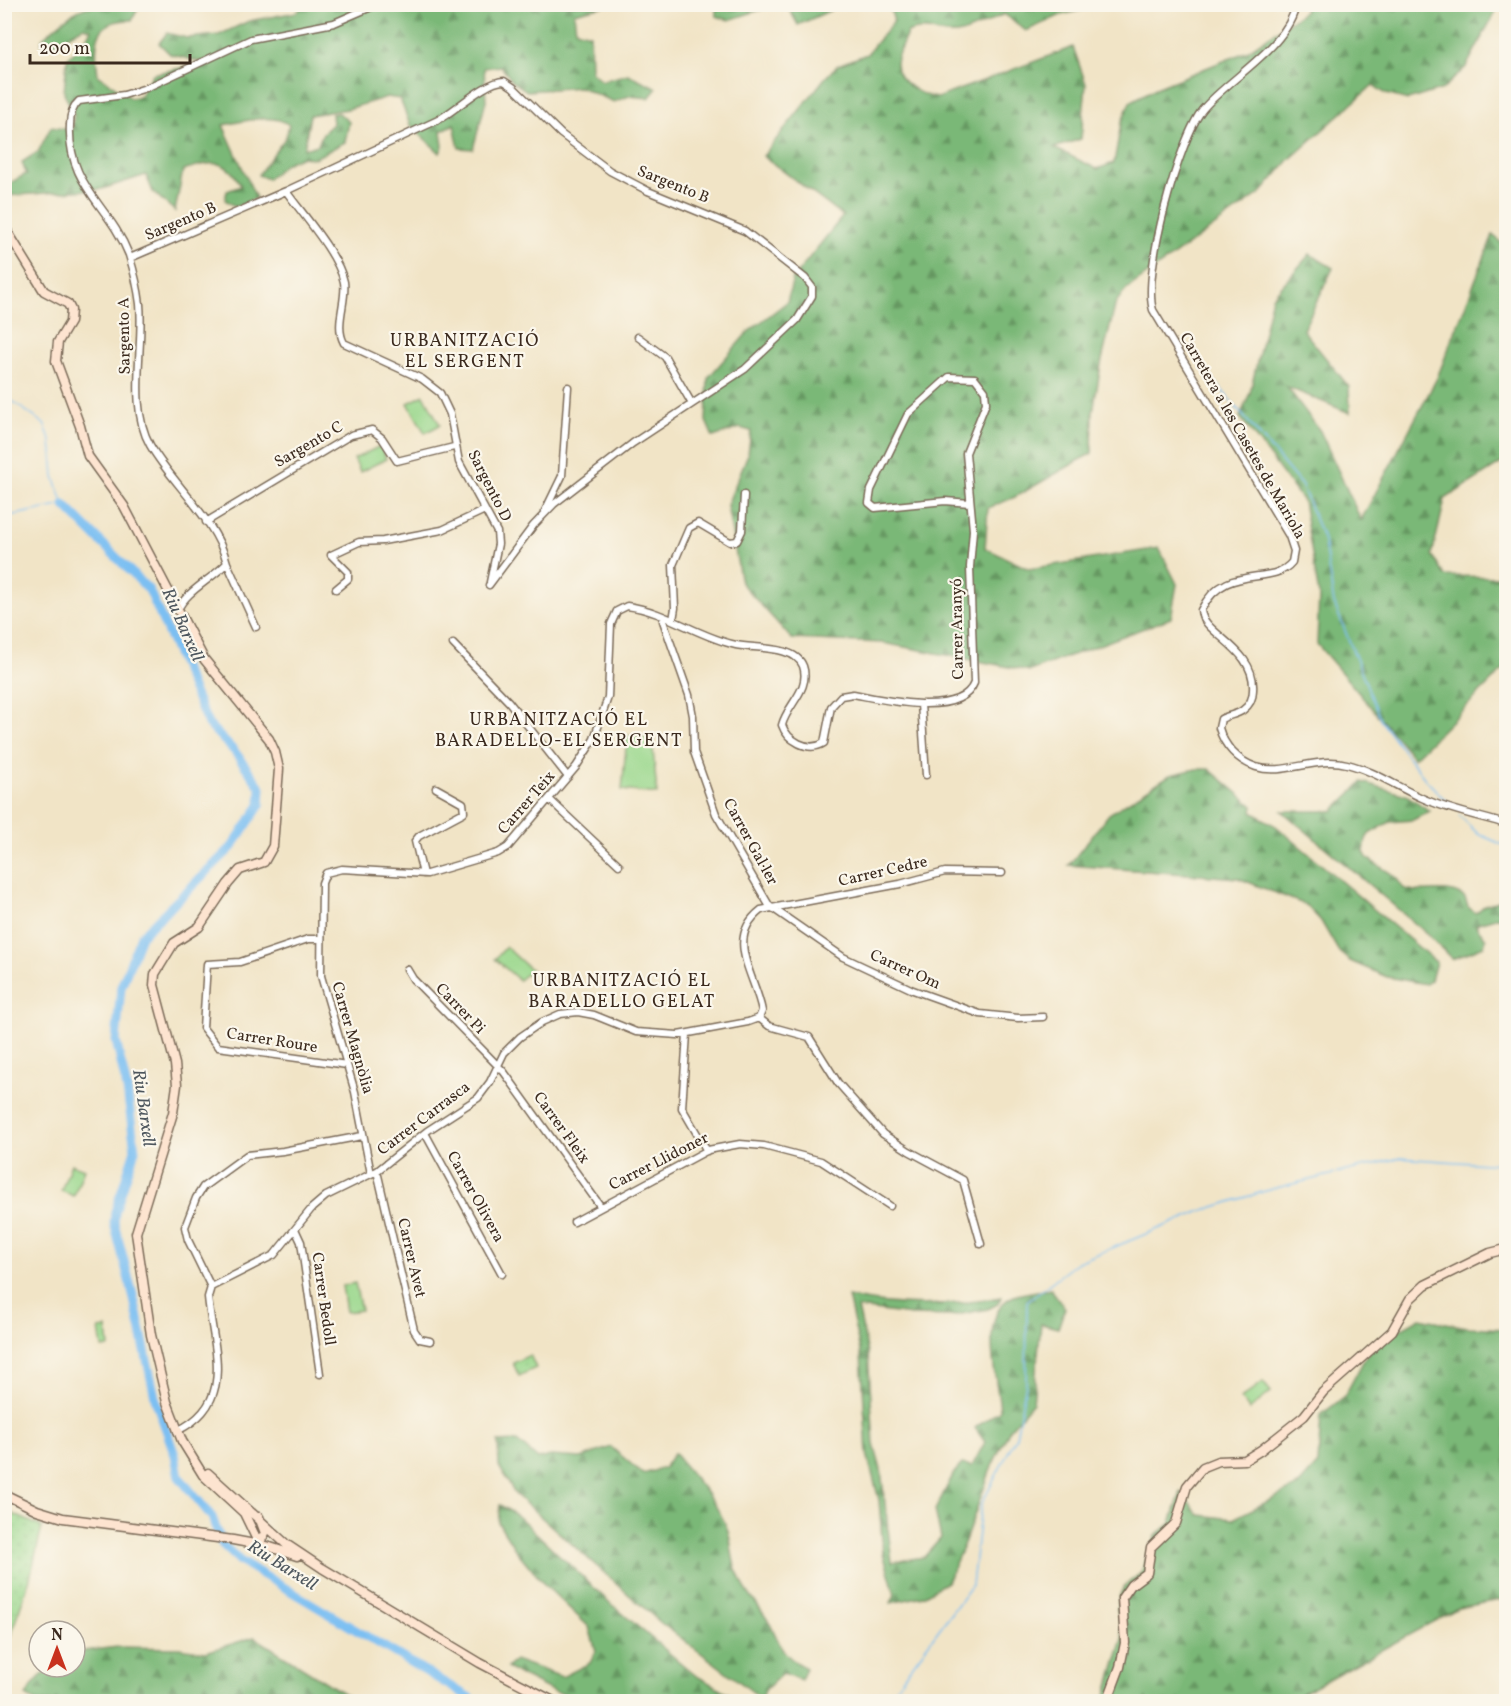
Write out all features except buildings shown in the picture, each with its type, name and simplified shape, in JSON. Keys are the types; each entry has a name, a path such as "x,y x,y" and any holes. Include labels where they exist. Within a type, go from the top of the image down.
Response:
{"street":[{"name":"Sargento A","path":"256,627 206,522 150,444 144,429 138,384 140,304 130,258 119,232 72,163 70,116 75,105 85,99 124,95 146,88 251,39 334,23 378,4"},
{"name":"Carretera a les Casetes de Mariola","path":"1296,4 1293,17 1279,37 1201,111 1188,136 1157,234 1150,297 1153,310 1289,536 1294,551 1292,562 1284,570 1229,581 1213,594 1201,610 1204,619 1242,657 1254,684 1253,696 1247,707 1242,712 1221,719 1219,728 1235,754 1258,768 1274,770 1319,761 1346,763 1386,777 1423,799 1506,824"},
{"name":"Sargento B","path":"130,258 286,191 446,116 488,85 498,81 509,84 561,134 610,171 648,191 744,231 775,252 812,287 811,302 796,320 745,369 633,443 554,504 489,585"},
{"name":"Sargento D","path":"286,191 342,276 344,298 340,335 344,343 422,379 435,388 449,408 454,447 464,475 485,510 498,538 489,585"},
{"path":"4,226 45,291 68,304 71,310 70,322 58,342 56,361 80,426 88,456 124,506 178,610 217,678 269,739 279,769 273,846 269,857 264,862 240,870 215,901 200,927 174,943 155,974 154,985 177,1085 173,1113 136,1233 137,1258 153,1347 177,1431 206,1478 247,1518 259,1544"},
{"path":"638,337 665,357 692,404"},
{"name":"Carrer Aranyó","path":"662,617 728,643 781,651 796,657 803,667 805,681 782,725 789,737 803,746 814,747 824,743 831,707 841,696 853,694 921,704 956,699 965,694 974,682 970,567 973,530 966,453 986,403 986,391 975,378 949,377 908,414 871,490 869,503 875,508 945,501 970,503"},
{"path":"544,514 562,476 568,387"},
{"name":"Sargento C","path":"206,522 351,435 372,430 382,438 397,462 454,447"},
{"path":"673,620 674,565 689,528 698,523 730,542 737,542 742,531 744,495"},
{"path":"336,589 348,579 348,572 331,555 359,542 383,541 442,530 485,510"},
{"path":"178,610 183,598 210,580 227,563"},
{"path":"171,597 183,598"},
{"name":"Carrer Teix","path":"327,873 342,869 423,873 441,870 503,850 549,799 589,749 604,712 613,616 616,611 627,606 662,617"},
{"name":"Carrer Gal·ler","path":"662,617 692,705 693,743 697,760 720,821 770,907"},
{"path":"453,644 509,702 567,777"},
{"path":"921,704 926,775"},
{"path":"423,873 416,841 419,836 464,812 463,803 436,788"},
{"path":"549,799 619,865"},
{"name":"Carrer Cedre","path":"770,907 824,900 945,872 1002,873"},
{"name":"Carrer Magnòlia","path":"327,873 322,883 320,939 323,986 374,1173"},
{"path":"770,907 751,919 745,926 741,941 761,1006 759,1018 769,1026 808,1037 838,1083 883,1134 963,1180 981,1244"},
{"name":"Carrer Om","path":"770,907 843,957 922,994 980,1014 1018,1018 1043,1017"},
{"name":"Carrer Roure","path":"320,939 308,939 240,962 207,964 203,1028 218,1047 346,1065"},
{"name":"Carrer Pi","path":"407,969 413,979 497,1066"},
{"name":"Carrer Carrasca","path":"211,1287 274,1256 295,1229 326,1196 374,1173 425,1133 478,1098 512,1045 531,1029 551,1017 569,1013 594,1015 647,1034 687,1034 759,1018"},
{"path":"687,1034 682,1108 707,1150"},
{"name":"Carrer Fleix","path":"497,1066 601,1207"},
{"name":"Carrer Olivera","path":"425,1133 502,1274"},
{"path":"177,1431 206,1410 216,1391 208,1297 211,1287 193,1250 185,1227 196,1198 203,1187 247,1155 363,1136"},
{"name":"Carrer Llidoner","path":"574,1222 707,1150 748,1144 812,1157 830,1164 890,1206"},
{"name":"Carrer Avet","path":"374,1173 413,1325 420,1339 430,1341"},
{"name":"Carrer Bedoll","path":"295,1229 301,1242 320,1374"},
{"path":"1107,1701 1120,1667 1125,1643 1122,1598 1131,1585 1147,1574 1151,1547 1176,1523 1187,1486 1194,1476 1210,1463 1245,1460 1304,1416 1323,1392 1392,1331 1410,1299 1425,1285 1490,1253 1506,1249"},
{"path":"193,1459 259,1517 286,1545 480,1663 555,1701"},
{"path":"4,1494 37,1510 63,1518 259,1544 294,1555 322,1568"},
{"path":"259,1517 265,1533 259,1544"},
{"path":"233,1540 246,1530 247,1518"}],"green space":[{"path":"305,4 608,5 574,13 576,30 590,34 591,71 602,81 628,74 657,88 649,98 629,96 614,102 580,87 527,91 512,81 501,66 484,68 486,101 473,149 459,148 454,124 441,131 443,146 440,153 410,125 400,99 387,97 348,109 310,115 304,149 318,145 323,133 333,124 332,114 339,113 349,122 345,142 315,158 300,157 285,164 268,179 258,175 286,137 289,125 266,118 223,125 256,198 236,207 225,200 227,191 241,186 230,170 217,164 183,170 175,211 153,192 146,175 102,189 5,196 5,186 26,174 22,162 38,152 51,127 72,130 74,114 64,93 67,59 85,41 91,29 83,27 54,44 42,46 42,39 67,18 86,8 96,6 140,5 132,20 119,21 103,29 99,36 96,53 98,75 131,98 140,96 153,74 205,63 170,54 159,43 167,33 187,38 219,35 249,21 297,12"},
{"path":"716,4 775,5 729,20 716,16"},
{"path":"787,5 842,5 798,25"},
{"path":"889,5 1103,5 1061,15 1026,31 1004,14 957,34 943,34 928,30 907,33 896,60 897,71 905,82 924,94 937,98 1073,47 1086,84 1081,139 1054,148 1097,169 1114,163 1121,124 1130,102 1156,88 1246,52 1305,11 1303,5 1499,5 1466,67 1443,89 1408,100 1386,94 1373,85 1289,160 1262,192 1128,288 1116,302 1101,364 1093,412 1092,453 1015,497 988,508 985,548 1029,569 1159,548 1177,584 1171,618 1030,671 883,643 792,639 741,583 727,505 748,454 751,431 740,428 713,437 706,421 708,378 748,332 787,302 793,278 843,216 763,156 838,65 867,54 894,21"},
{"path":"1493,235 1506,247 1506,460 1445,499 1432,555 1445,576 1506,577 1506,667 1414,758 1317,644 1319,595 1303,501 1240,417 1250,393 1272,297 1310,254 1333,268 1303,330 1349,387 1350,413 1287,387 1320,431 1361,520 1437,378"},
{"path":"424,395 440,425 425,433 408,403"},
{"path":"380,446 386,459 360,472 354,459"},
{"path":"627,736 652,738 657,794 622,790"},
{"path":"1196,769 1209,769 1253,806 1252,812 1276,826 1436,962 1431,980 1426,984 1387,977 1350,961 1339,952 1321,921 1306,905 1238,878 1069,865 1109,814 1170,775"},
{"path":"1362,782 1406,795 1430,811 1413,820 1390,822 1369,834 1366,839 1364,852 1368,859 1395,876 1403,888 1418,891 1450,891 1465,898 1468,907 1476,913 1485,905 1506,899 1506,915 1478,923 1476,926 1486,939 1484,946 1452,959 1425,932 1282,811 1333,811"},
{"path":"506,947 531,970 519,980 495,959"},
{"path":"71,1164 84,1169 74,1196 61,1191"},
{"path":"355,1283 361,1310 346,1312 342,1286"},
{"path":"1051,1289 1065,1308 1058,1328 1041,1324 1033,1402 1010,1429 992,1466 965,1541 947,1582 923,1596 891,1603 895,1594 883,1553 879,1500 867,1454 861,1355 848,1297 867,1301 924,1305 962,1303 1001,1297 998,1304 988,1309 951,1316 911,1315 858,1308 868,1353 874,1444 881,1470 892,1562 924,1557 941,1538 935,1510 954,1473 962,1464 972,1466 985,1442 975,1428 1000,1410 992,1331 1002,1304 1014,1296"},
{"path":"1420,1318 1466,1327 1506,1329 1506,1599 1458,1608 1288,1701 1104,1702 1123,1639 1117,1608 1120,1595 1124,1586 1141,1573 1156,1536 1171,1523 1181,1492 1199,1515 1233,1519 1298,1486 1318,1464 1321,1415 1344,1397 1372,1345"},
{"path":"107,1328 109,1347 102,1348 99,1329"},
{"path":"530,1355 536,1368 519,1376 513,1363"},
{"path":"1263,1382 1271,1392 1249,1410 1241,1399"},
{"path":"517,1441 538,1459 551,1456 581,1458 611,1447 643,1474 664,1468 674,1453 717,1508 729,1533 733,1559 739,1576 770,1624 784,1651 806,1668 801,1680 783,1673 766,1689 761,1698 661,1623 515,1494 499,1466 498,1442"},
{"path":"500,1505 518,1516 609,1602 695,1675 742,1701 599,1701 554,1692 507,1668 515,1660 562,1677 590,1663 596,1651 589,1627 545,1585 515,1549 498,1522"},
{"path":"4,1510 42,1527 30,1578 8,1643 4,1642"},
{"path":"254,1637 356,1701 305,1701 281,1689 272,1691 285,1701 36,1702 26,1696 38,1679 87,1679 87,1651 118,1647 179,1648 206,1652"}],"waterway":[{"path":"1199,363 1302,486 1324,541 1334,603 1381,721 1425,779 1452,807"},
{"path":"4,395 44,424 51,441 54,476 64,505 4,517"},
{"name":"Riu Barxell","path":"64,505 149,590 208,724 235,752 261,788 260,805 232,847 141,936 121,987 116,1041 127,1089 135,1150 115,1212 114,1223 134,1299 156,1402 175,1455 179,1477 212,1517 222,1544 240,1561 477,1702"},
{"path":"1459,815 1478,834 1506,846"},
{"path":"885,1702 972,1585 981,1505 1016,1437 1026,1384 1027,1301 1078,1262 1204,1210 1272,1189 1400,1158 1487,1164 1506,1162"}],"district":[{"name":"URBANITZACIÓ EL SERGENT","path":"465,351"},
{"name":"URBANITZACIÓ EL BARADELLO-EL SERGENT","path":"559,730"},
{"name":"URBANITZACIÓ EL BARADELLO GELAT","path":"622,991"}]}
